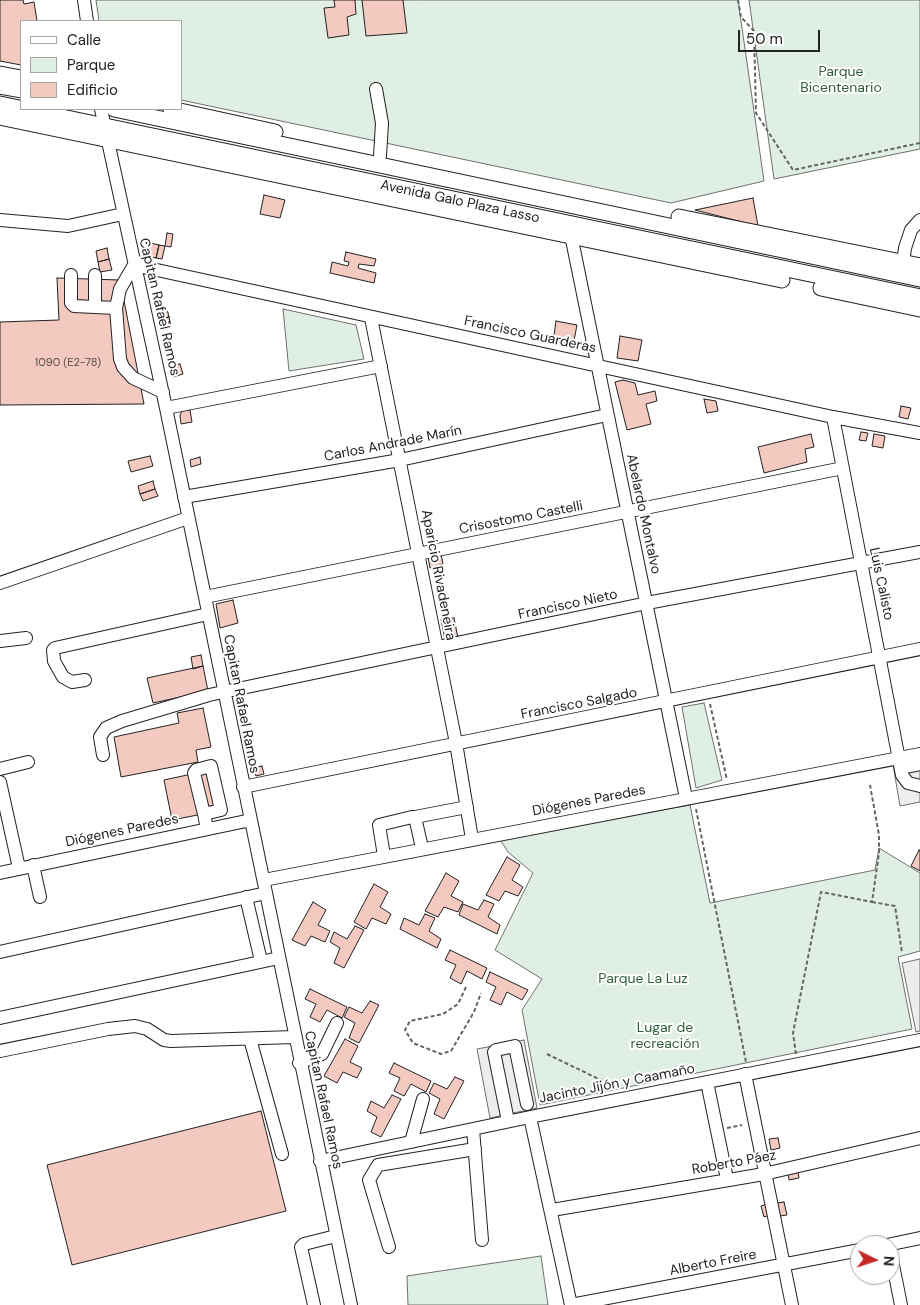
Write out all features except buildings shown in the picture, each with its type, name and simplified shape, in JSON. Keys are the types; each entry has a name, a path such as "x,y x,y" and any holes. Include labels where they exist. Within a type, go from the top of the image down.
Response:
{"main road":[{"path":"0,74 20,78"},
{"path":"0,86 20,90"},
{"name":"Avenida Galo Plaza Lasso","path":"0,104 20,110"},
{"name":"Avenida Galo Plaza Lasso","path":"21,110 106,134 920,309"},
{"name":"Avenida Galo Plaza Lasso","path":"119,110 920,279"},
{"name":"Avenida Galo Plaza Lasso","path":"175,110 380,156 920,266"},
{"name":"Avenida Galo Plaza Lasso","path":"0,117 106,134 920,297"}],"street":[{"path":"84,0 87,20"},
{"path":"376,89 382,123 380,156"},
{"name":"Capitan Rafael Ramos","path":"101,110 163,392 243,787 264,880 299,1063 351,1305"},
{"path":"0,220 68,226 123,214"},
{"path":"903,263 911,230 920,220"},
{"name":"Abelardo Montalvo","path":"571,235 666,702 690,800"},
{"path":"134,265 120,289 116,308 118,345 123,367 143,384 163,392"},
{"name":"Francisco Guarderas","path":"134,265 371,318 597,364 833,417 920,433"},
{"path":"72,275 73,305 116,308"},
{"path":"95,275 95,306"},
{"name":"Aparicio Rivadeneira","path":"371,318 438,648 472,839"},
{"path":"166,408 381,366"},
{"name":"Carlos Andrade Marín","path":"184,498 400,460 608,414"},
{"name":"Luis Calisto","path":"833,417 900,763"},
{"name":"Crisostomo Castelli","path":"205,597 843,468"},
{"path":"0,582 188,518"},
{"name":"Francisco Nieto","path":"103,755 100,737 106,728 166,706 224,691 647,603 920,552"},
{"path":"85,680 72,682 63,677 53,656 55,648 208,614"},
{"path":"0,641 26,638"},
{"name":"Francisco Salgado","path":"243,787 920,649"},
{"name":"Diógenes Paredes","path":"264,880 422,848 900,763 920,754"},
{"path":"0,769 28,762"},
{"path":"920,764 900,763 904,779 920,786"},
{"path":"0,782 20,868"},
{"path":"384,856 379,825 467,807"},
{"path":"204,814 207,829"},
{"path":"415,817 422,848"},
{"name":"Diógenes Paredes","path":"0,873 251,820"},
{"path":"33,865 40,897"},
{"path":"0,952 266,893"},
{"path":"246,897 261,961"},
{"path":"0,1018 279,958"},
{"path":"299,1063 322,1054 337,1023"},
{"path":"0,1051 108,1029 135,1026 147,1029 164,1040 172,1041 294,1037"},
{"path":"250,1039 282,1154"},
{"name":"Jacinto Jijón y Caamaño","path":"320,1161 508,1121 528,1110 707,1082 746,1071 920,1040"},
{"path":"508,1121 494,1052 515,1046 552,1210 571,1305"},
{"path":"746,1071 764,1174 792,1305"},
{"path":"707,1082 726,1179"},
{"path":"411,1142 424,1099"},
{"path":"473,1129 482,1240"},
{"name":"Roberto Páez","path":"552,1210 764,1174 920,1138"},
{"path":"389,1247 369,1180 378,1165 475,1149"},
{"path":"314,1305 300,1247 304,1244 336,1236"},
{"path":"900,1243 920,1238"},
{"name":"Alberto Freire","path":"571,1305 850,1252"},
{"path":"897,1285 901,1305"}],"path":[{"path":"738,0 741,17 754,31 756,113 793,170 920,143"},
{"path":"709,700 728,784"},
{"path":"870,785 879,835 879,853 872,902"},
{"path":"690,800 746,1071"},
{"path":"796,1056 792,1033 822,892 894,906 902,953"},
{"path":"466,987 458,1004 443,1014 410,1021 405,1030 413,1043 441,1054 451,1051 474,1012 481,993"},
{"path":"547,1054 607,1083"},
{"path":"722,1129 745,1124"}],"green space":[{"path":"96,0 738,0 764,181 671,203 182,100 182,20 99,20"},
{"name":"Parque Bicentenario","path":"749,0 920,0 920,149 774,179"},
{"path":"283,309 356,325 364,359 289,371"},
{"path":"704,703 722,780 696,788 682,707"},
{"name":"Parque La Luz","path":"690,805 710,903 875,870 879,848 920,873 920,951 898,957 912,1029 540,1105 522,1010 542,979 495,950 533,873 508,852 499,838"},
{"path":"541,1256 548,1305 408,1305 407,1276"}],"shaded area":[{"path":"920,760 920,802 900,806 893,765"},
{"path":"920,959 920,1031 916,1032 902,963"},
{"path":"524,1040 537,1108 490,1118 477,1049"}],"park label":[{"name":"Lugar de recreación","path":"665,1036"}]}
